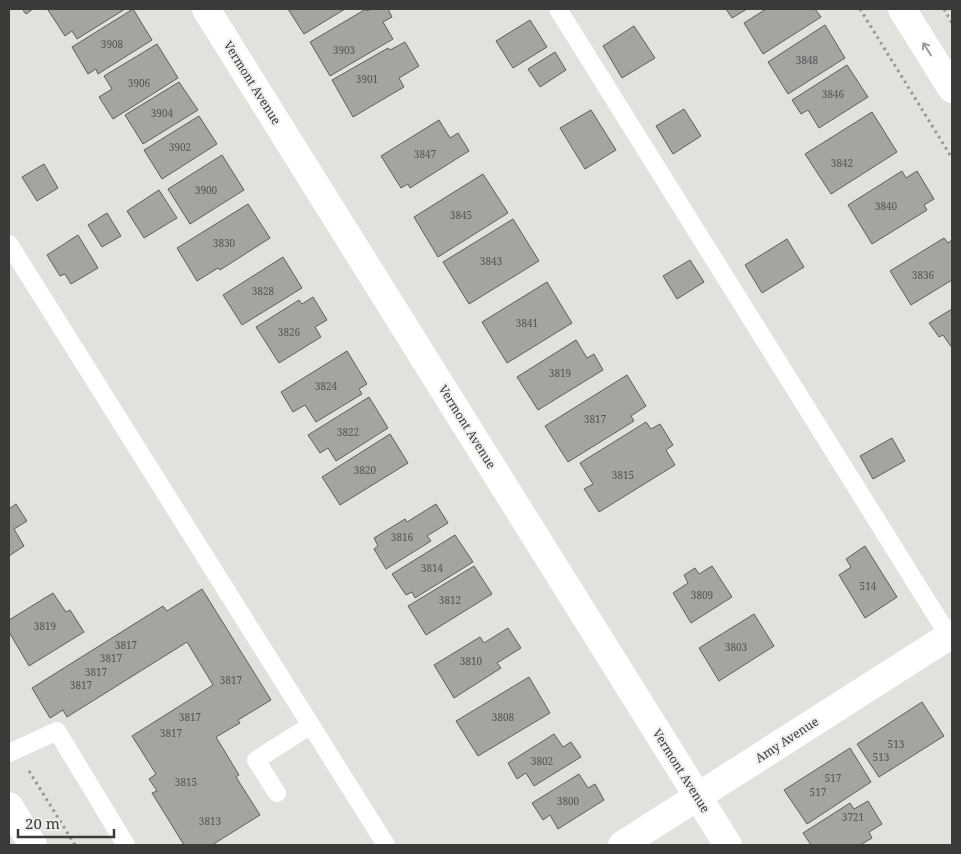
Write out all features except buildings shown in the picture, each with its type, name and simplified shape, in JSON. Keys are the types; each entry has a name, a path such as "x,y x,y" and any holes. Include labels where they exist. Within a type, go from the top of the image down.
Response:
{"street":[{"name":"Vermont Avenue","path":"206,9 728,845"},
{"path":"902,9 952,89"},
{"name":"Amy Avenue","path":"622,845 951,637"},
{"path":"9,806 33,845"}],"lane":[{"path":"558,9 951,637"},
{"path":"9,244 386,845"},
{"path":"277,793 256,760 311,725"},
{"path":"12,751 57,731 126,845"}],"path":[{"path":"860,9 952,158"},
{"path":"944,9 952,22"},
{"path":"12,751 75,845"}]}
